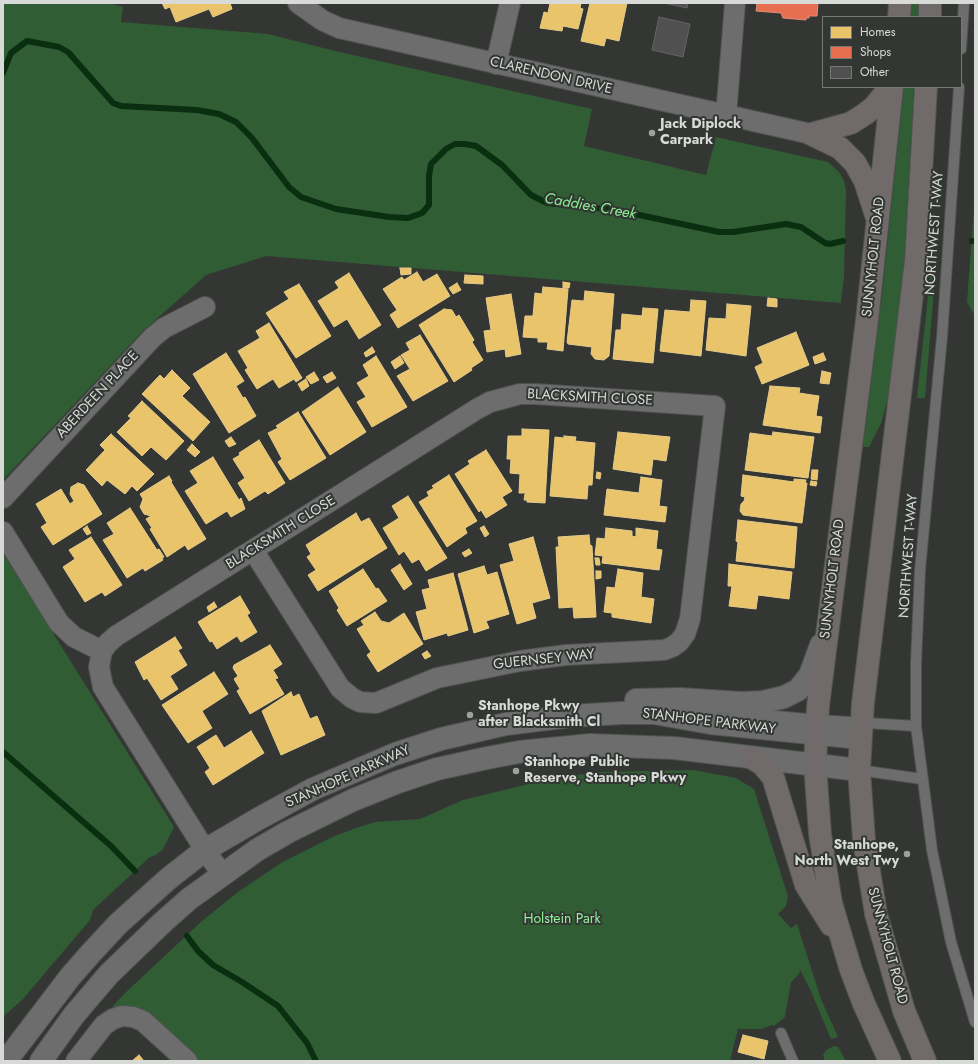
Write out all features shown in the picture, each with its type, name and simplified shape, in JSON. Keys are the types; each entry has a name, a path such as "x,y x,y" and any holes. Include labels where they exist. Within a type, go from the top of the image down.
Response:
{"main road":[{"path":"899,16 900,3"},
{"path":"930,3 930,16"},
{"path":"811,134 846,125 866,114 890,88"},
{"name":"SUNNYHOLT ROAD","path":"890,1061 864,1004 842,943 831,903 820,840 815,764 816,727 828,616 878,220 891,88"},
{"name":"SUNNYHOLT ROAD","path":"925,1061 904,1011 876,914 864,840 859,770 861,731 916,261 926,88"},
{"path":"811,134 840,148 855,163 864,181 878,220"},
{"path":"571,716 595,706 638,700 680,699 741,703 762,702 789,695 805,683 810,676 818,659 828,616"},
{"name":"STANHOPE PARKWAY","path":"6,1061 70,977 118,924 168,879 205,850 313,789 395,754 441,739 506,724 571,716 654,712 704,723 816,727 861,731"},
{"name":"STANHOPE PARKWAY","path":"41,1061 95,990 162,922 222,874 288,832 353,800 437,769 487,758 552,748 607,745 674,748 859,770"},
{"path":"750,757 762,764 773,777 806,885 842,943"}],"street":[{"name":"CLARENDON DRIVE","path":"298,3 322,20 339,28 811,134"},
{"path":"496,64 510,3"},
{"path":"726,116 735,3"},
{"name":"ABERDEEN PLACE","path":"3,498 153,337 164,328 206,307"},
{"name":"BLACKSMITH CLOSE","path":"102,651 116,636 478,409 504,397 535,394 715,406"},
{"name":"GUERNSEY WAY","path":"253,550 340,688 352,698 360,702 376,703 437,678 520,661 566,655 664,650 679,642 685,634 690,619 715,406"},
{"path":"3,532 63,627 74,638 102,651 99,667 104,687 205,850 222,874"},
{"path":"76,1061 104,1025 113,1018 122,1016 133,1017 143,1021 187,1061"}],"lane":[{"path":"962,34 964,3"},
{"name":"NORTHWEST T-WAY","path":"959,88 942,337 920,570 916,663 916,726 932,850 951,942 975,1022"},
{"path":"861,731 916,726"},
{"path":"859,770 922,779"},
{"path":"781,1034 793,1061"}],"green space":[{"path":"3,3 109,3 123,7 121,22 268,34 335,51 592,109 584,146 706,175 716,137 828,162 839,172 844,181 846,190 844,276 841,303 266,256 206,275 142,332 3,480"},
{"path":"910,3 919,3 918,16 909,16"},
{"path":"904,88 914,88 903,280 888,399 881,423 869,447 863,447 882,295"},
{"path":"975,195 975,313 973,313 967,302"},
{"path":"930,277 935,277 925,398 917,398"},
{"path":"3,553 174,827 163,849 156,855 150,857 93,910 90,920 23,999 3,1017"},
{"name":"Holstein Park","path":"693,770 736,778 754,789 788,896 786,906 778,914 791,928 797,924 821,999 838,1037 831,1039 810,989 800,970 799,974 791,982 785,1017 774,1026 772,1025 761,1029 738,1029 730,1061 199,1061 176,1038 114,1010 113,1006 124,994 202,921 238,892 281,863 330,838 375,822 420,819 463,800 553,778 599,772"},
{"path":"834,1046 838,1047 846,1061 825,1061 823,1055 826,1050"}],"building: Homes":[{"path":"162,3 230,3 232,9 213,17 209,9 176,22 170,7 165,9"},
{"path":"550,3 581,3 580,8 583,9 578,29 563,26 562,31 540,28 544,12 548,13"},
{"path":"590,3 627,3 619,41 606,38 604,46 581,41"},
{"path":"400,268 411,268 411,274 401,275"},
{"path":"417,272 423,282 437,274 450,296 398,328 390,315 397,310 383,289 402,277 404,280"},
{"path":"349,273 381,325 359,339 347,319 334,327 318,301 339,288 335,282"},
{"path":"465,275 483,276 483,284 464,283"},
{"path":"563,282 570,283 569,288 563,288"},
{"path":"457,283 461,290 453,294 449,288"},
{"path":"299,284 331,336 296,358 266,313 289,299 284,292"},
{"path":"543,287 568,289 563,351 547,349 548,342 538,342 538,338 523,337 525,316 533,316 535,293 542,294"},
{"path":"585,291 614,294 609,356 604,360 595,359 591,354 592,347 568,344 567,342 572,300 584,301"},
{"path":"511,294 521,354 506,357 505,349 487,352 484,331 491,330 486,298"},
{"path":"768,298 777,299 777,307 767,306"},
{"path":"691,300 706,301 701,356 660,351 665,310 690,312"},
{"path":"727,304 751,306 746,356 706,350 709,318 726,319"},
{"path":"643,308 658,309 653,363 613,359 616,330 621,330 622,314 642,316"},
{"path":"444,309 452,310 456,317 459,315 474,340 472,342 483,360 471,368 472,370 454,382 419,325"},
{"path":"269,323 302,378 296,382 294,379 279,388 273,379 257,389 245,370 248,368 238,351 260,338 256,331"},
{"path":"796,332 809,365 762,384 755,367 763,363 757,348"},
{"path":"420,335 448,381 413,401 397,376 410,369 401,355 410,350 406,343"},
{"path":"372,347 375,352 366,357 364,353"},
{"path":"226,353 244,381 236,386 243,398 245,397 256,416 229,433 193,374"},
{"path":"823,353 826,360 815,364 813,357"},
{"path":"376,356 407,407 372,427 357,402 366,397 357,383 369,376 363,365"},
{"path":"400,356 404,363 395,369 391,362"},
{"path":"172,370 190,388 182,396 210,422 193,441 142,394 160,375 164,379"},
{"path":"822,371 831,373 829,384 820,383"},
{"path":"314,372 319,380 311,384 306,377"},
{"path":"332,372 336,378 327,383 323,377"},
{"path":"306,379 309,386 302,391 298,384"},
{"path":"770,386 800,388 799,393 819,396 816,416 822,417 820,433 763,425"},
{"path":"338,387 366,432 330,455 302,412"},
{"path":"142,401 184,441 166,460 151,447 142,456 117,432 131,418 128,416"},
{"path":"298,412 326,458 290,480 278,462 282,459 268,433 278,428 276,426"},
{"path":"522,429 549,430 545,503 527,502 527,500 524,500 525,494 527,493 519,493 520,474 510,473 511,459 507,459 508,436 522,436"},
{"path":"618,432 670,437 666,461 653,459 651,475 613,469"},
{"path":"773,432 814,437 808,478 745,470 750,433 772,436"},
{"path":"111,434 154,474 137,491 132,486 125,494 107,480 102,486 86,470 105,450 100,445"},
{"path":"564,436 576,437 575,441 595,443 592,485 588,485 587,499 550,496 555,437 564,438"},
{"path":"231,437 236,444 229,447 225,441"},
{"path":"259,440 285,483 268,494 265,491 249,501 238,483 245,478 233,459 240,455 239,453"},
{"path":"192,444 200,452 195,457 187,450"},
{"path":"486,450 512,491 502,497 507,505 486,518 481,510 479,512 455,474 470,464 468,461"},
{"path":"213,457 239,500 241,498 245,509 231,517 227,511 206,524 185,491 198,483 190,471"},
{"path":"812,470 818,470 817,480 811,479"},
{"path":"597,472 601,473 600,479 596,478"},
{"path":"449,475 477,521 465,528 467,533 447,547 419,502 429,496 427,492 434,488 432,486"},
{"path":"743,475 794,482 794,479 806,480 805,483 807,483 802,523 743,515 740,511 741,504 745,497 741,496"},
{"path":"169,476 172,481 171,482 206,539 188,550 185,545 167,557 150,529 152,528 146,519 151,516 144,514 140,507 143,499 140,494"},
{"path":"641,477 662,480 659,506 667,507 665,522 604,515 607,489 639,493"},
{"path":"811,481 817,482 816,486 810,485"},
{"path":"78,483 84,485 102,514 53,545 41,527 47,523 36,504 61,489 70,504 74,501 70,494 71,487"},
{"path":"408,496 447,558 426,571 419,559 412,563 404,551 399,555 383,528 399,518 392,506"},
{"path":"130,508 157,550 159,549 164,557 162,558 163,560 145,571 143,568 127,578 103,540 114,534 107,523"},
{"path":"356,513 361,522 369,518 387,548 318,591 308,575 316,570 307,557 311,554 306,545"},
{"path":"738,520 797,527 794,568 736,561"},
{"path":"87,526 91,533 87,535 83,529"},
{"path":"484,526 489,534 485,537 480,528"},
{"path":"606,528 632,531 632,536 636,537 636,528 658,531 656,549 662,550 659,570 602,563 603,556 595,555 597,538 605,539"},
{"path":"589,535 590,545 592,546 596,617 574,618 573,607 559,608 556,547 559,547 558,537"},
{"path":"91,537 122,585 105,596 102,592 85,602 63,567 75,559 69,550"},
{"path":"533,537 550,598 532,603 536,618 517,624 500,565 514,561 509,544"},
{"path":"469,549 472,553 465,557 462,553"},
{"path":"595,558 599,558 600,565 596,565"},
{"path":"400,564 412,584 404,590 391,570"},
{"path":"729,564 792,572 789,599 758,595 756,609 729,606 732,586 728,586"},
{"path":"484,566 487,575 497,572 509,614 486,621 489,628 474,633 458,574"},
{"path":"363,569 376,589 378,588 387,601 347,626 337,610 339,608 329,591"},
{"path":"618,569 643,573 641,597 654,599 651,623 612,617 612,613 604,612 607,587 615,588"},
{"path":"596,571 601,571 601,578 596,579"},
{"path":"453,573 468,630 448,636 447,633 424,640 416,612 427,609 422,590 430,588 428,580"},
{"path":"240,596 250,613 247,615 257,632 241,642 237,636 217,649 212,641 210,642 198,622"},
{"path":"214,602 217,607 209,612 207,607"},
{"path":"375,612 381,621 389,623 404,613 423,644 378,672 367,655 371,652 357,629 364,625 361,621"},
{"path":"175,637 182,648 178,650 187,665 170,676 178,689 161,700 147,678 144,680 135,662"},
{"path":"270,645 282,664 273,670 278,678 275,679 284,694 250,714 237,691 240,689 234,679 238,676 233,668 234,665"},
{"path":"427,651 431,656 425,659 422,654"},
{"path":"214,672 228,694 202,711 212,728 188,743 162,705"},
{"path":"291,692 293,697 299,694 310,719 317,716 325,735 281,755 262,711"},
{"path":"251,731 264,753 213,785 205,772 210,768 197,747 216,735 224,748"},
{"path":"743,1035 768,1041 764,1059 738,1052"},
{"path":"139,1055 144,1061 132,1061"}],"building: Shops":[{"path":"755,3 818,3 817,16 809,16 806,20 783,18 781,13 756,11 757,5"}],"building: Other":[{"path":"664,3 688,3 687,8"},
{"path":"659,17 690,24 683,57 652,50"}],"waterway":[{"name":"Caddies Creek","path":"3,73 11,53 27,41 59,47 68,52 113,103 121,106 197,110 219,114 236,122 252,138 289,187 301,197 336,209 389,217 408,218 422,213 429,205 429,176 431,164 446,149 455,144 465,144 476,146 502,165 531,195 547,203 616,210 719,232 733,232 786,224 801,227 825,243 830,244 843,241"},
{"path":"3,752 111,846 135,871"},
{"path":"187,936 198,951 213,965 278,1006 307,1043 316,1061"}],"place":[{"name":"Jack Diplock Carpark","path":"652,133"},
{"name":"Stanhope Pkwy after Blacksmith Cl","path":"470,715"},
{"name":"Stanhope Public Reserve, Stanhope Pkwy","path":"516,771"},
{"name":"Stanhope, North West Twy","path":"907,854"}]}
